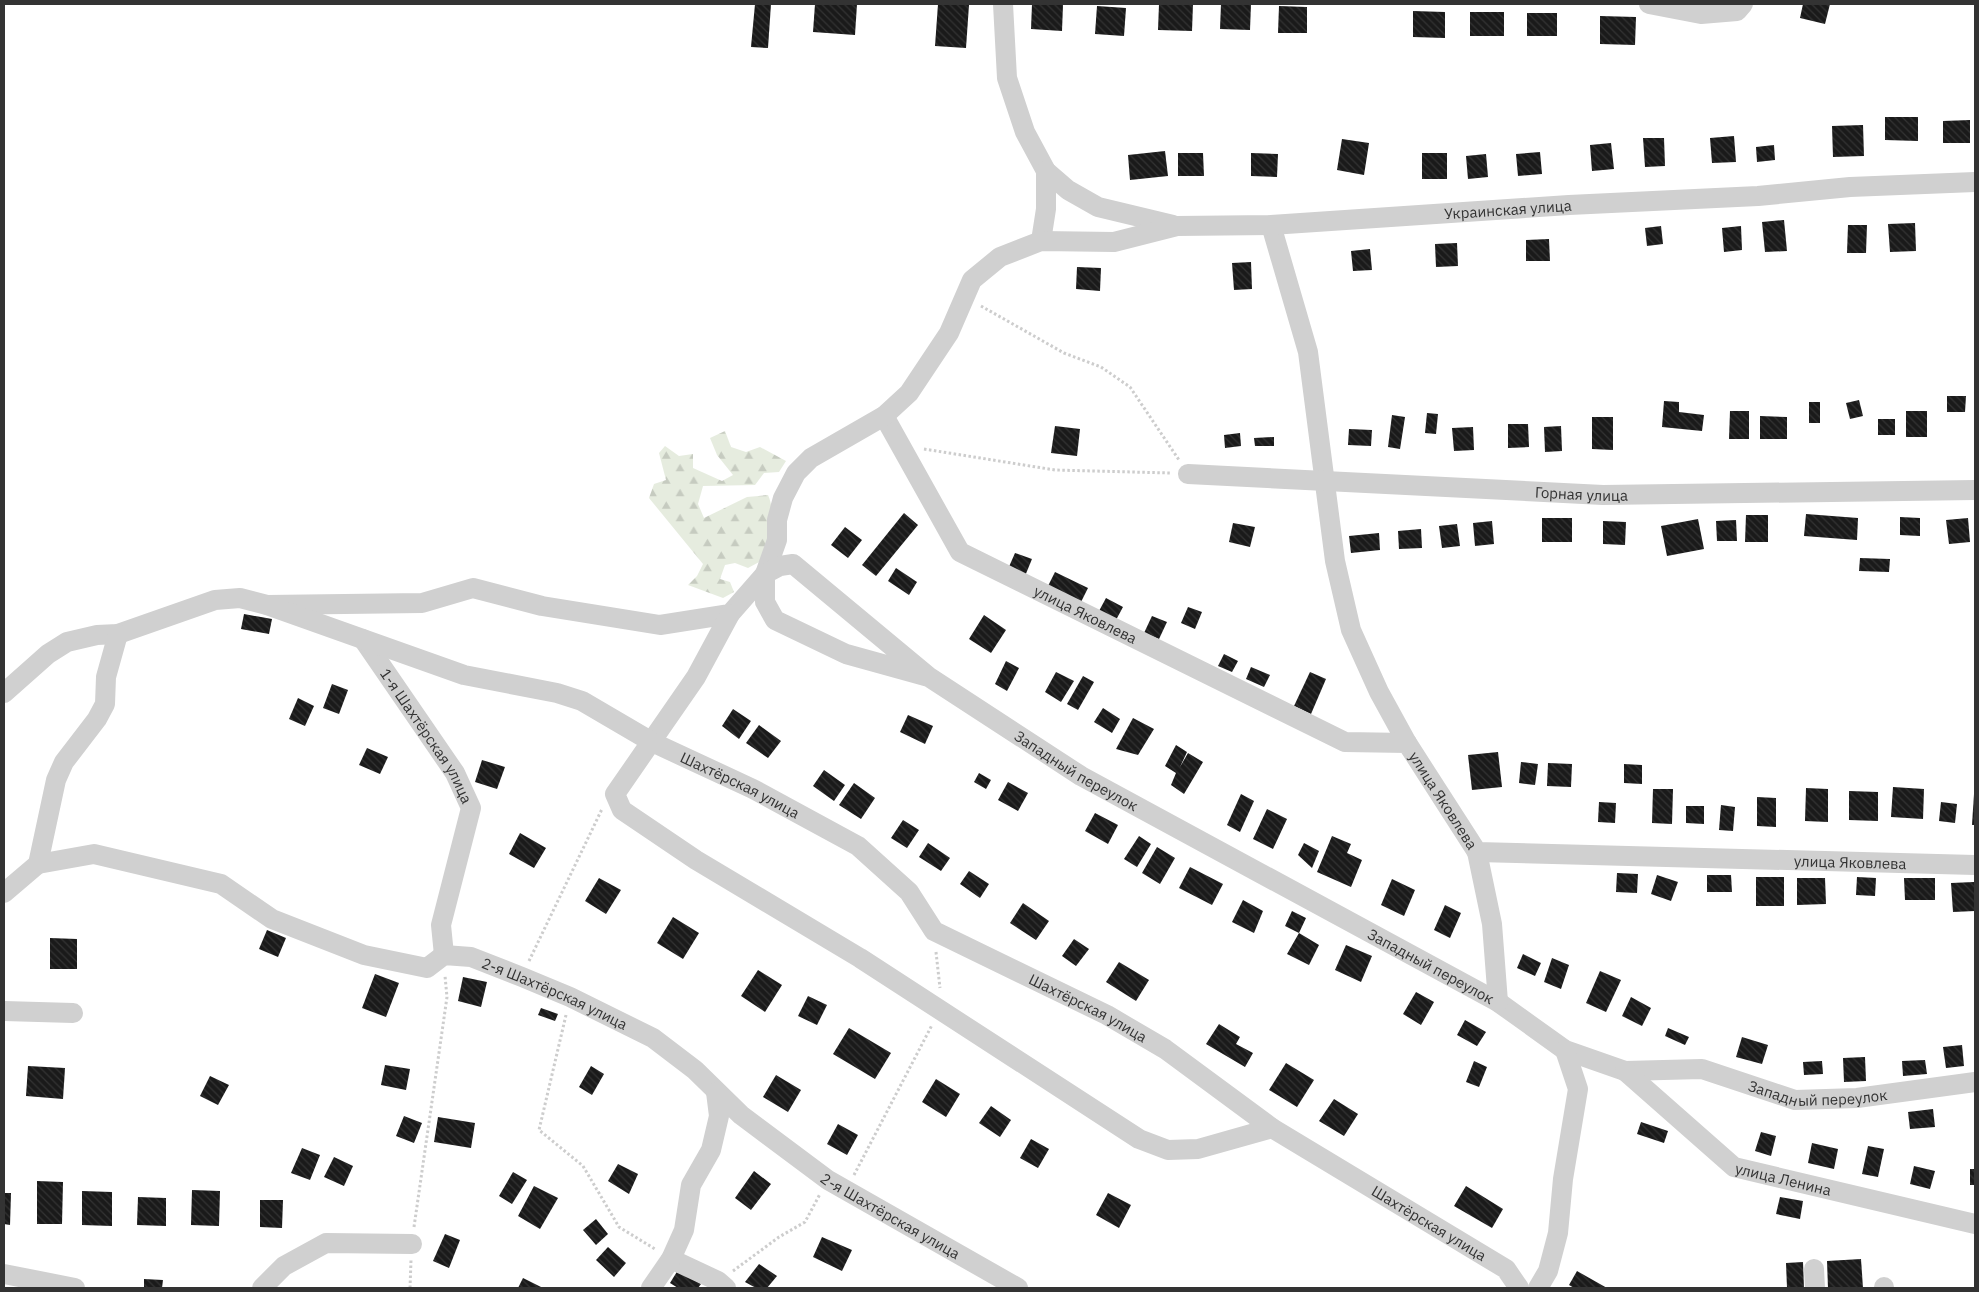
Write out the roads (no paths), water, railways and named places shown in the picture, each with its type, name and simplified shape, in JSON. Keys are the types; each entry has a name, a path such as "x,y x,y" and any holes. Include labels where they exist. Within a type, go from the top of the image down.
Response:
{"street":[{"path":"1650,4 1701,14 1740,8"},
{"path":"1005,5 1007,78 1025,132 1046,171 1068,190 1098,207 1177,226"},
{"path":"765,574 777,540 777,520 783,498 796,473 811,458 884,416 909,393 922,377 949,333 972,280 1000,257 1041,241 1046,209 1046,171"},
{"name":"Украинская улица","path":"1041,241 1114,242 1177,226 1271,225 1569,205 1758,196 1850,187 1975,182"},
{"path":"1271,225 1308,352 1323,481 1335,561 1351,630 1379,692 1407,743"},
{"name":"улица Яковлева","path":"884,416 960,552 1345,742 1407,743 1477,852 1975,865"},
{"name":"Горная улица","path":"1188,474 1603,494 1975,490"},
{"name":"Западный переулок","path":"777,540 793,564 929,677 1081,776 1498,1002 1565,1050 1624,1071 1702,1069 1795,1100 1857,1098 1975,1082"},
{"path":"793,564 780,566 765,574 730,614 696,677 615,794 622,810 696,860 860,958 1139,1139 1168,1150 1198,1149 1272,1128"},
{"name":"Западный переулок","path":"765,574 765,602 775,620 846,654 929,677"},
{"path":"267,605 422,604 473,588 542,606 660,625 730,614"},
{"name":"1-я Шахтёрская улица","path":"4,693 48,654 67,642 98,635 118,634 215,600 240,598 267,605 464,675 557,693 582,701 652,742"},
{"path":"38,864 56,780 64,762 97,719 105,704 106,677 118,634"},
{"name":"1-я Шахтёрская улица","path":"363,639 455,773 471,808 441,925 444,955"},
{"name":"Шахтёрская улица","path":"652,742 753,789 858,846 909,892 934,931 1107,1015 1166,1049 1272,1128 1506,1269 1519,1288"},
{"path":"1477,852 1492,924 1498,1002"},
{"path":"4,893 38,864 94,854 221,884 272,919 364,955 427,968 444,955"},
{"name":"2-я Шахтёрская улица","path":"444,955 471,957 570,996 653,1038 695,1070 741,1115 828,1180 1018,1288"},
{"path":"4,1010 73,1013"},
{"path":"1538,1288 1548,1271 1558,1233 1563,1179 1578,1089 1565,1050"},
{"name":"улица Ленина","path":"1624,1071 1734,1167 1975,1224"},
{"path":"651,1288 671,1259 684,1230 691,1184 711,1150 719,1116 716,1092"},
{"path":"262,1288 284,1266 326,1243 412,1244"},
{"path":"671,1259 722,1285"},
{"path":"4,1274 75,1288"}]}
